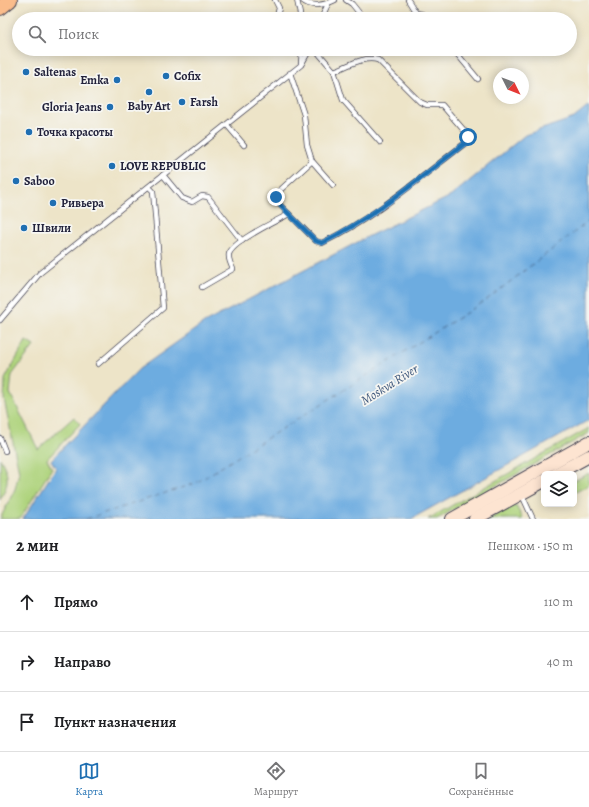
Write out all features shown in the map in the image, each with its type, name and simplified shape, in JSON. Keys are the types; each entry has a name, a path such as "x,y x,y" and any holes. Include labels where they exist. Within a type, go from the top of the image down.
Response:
{"main road":[{"path":"0,8 10,0"},
{"path":"452,519 589,442"},
{"path":"562,471 589,456"},
{"path":"475,519 541,483"}],"lane":[{"path":"275,0 279,8 278,12"},
{"path":"297,0 300,12"},
{"path":"302,0 313,5 328,4 335,0"},
{"path":"346,0 352,4 358,12"},
{"path":"408,0 415,12"},
{"path":"324,12 328,4"},
{"path":"301,65 302,56"},
{"path":"0,320 40,273 301,65 306,56"},
{"path":"321,56 334,71 343,100 380,142"},
{"path":"459,56 478,79"},
{"path":"312,161 277,193 278,203 316,241 322,243 337,236 391,200 468,141 468,135 442,105 427,105 420,102 378,60 370,58 362,60 334,71"},
{"path":"290,73 304,115 307,145 312,161 333,185"},
{"path":"227,124 244,145"},
{"path":"163,175 186,201 192,202 202,196 208,197 242,241"},
{"path":"98,364 163,308 152,191 149,187"},
{"path":"202,287 233,269 229,260 229,254 242,241 289,214"},
{"path":"0,438 5,451"},
{"path":"521,494 533,519"}],"green space":[{"path":"26,341 34,346 12,375 10,393 38,449 74,417 80,424 47,459 52,468 20,519 0,519 15,489 19,472 4,399 5,379"},
{"path":"589,428 589,433 437,519 428,519"},
{"path":"0,458 7,475 7,484 0,500"},
{"path":"589,473 589,485 577,491 577,479"},
{"path":"513,506 516,506 523,519 488,519"}],"water":[{"name":"Moskva River","path":"589,106 589,420 411,519 23,519 56,468 51,460 139,369 204,323 367,237 451,196 525,135 574,118"}],"ferry route":[{"path":"86,519 196,483 485,301 589,221"}],"place":[{"name":"Saltenas","path":"26,72"},
{"name":"Cofix","path":"166,76"},
{"name":"Emka","path":"117,80"},
{"name":"Baby Art","path":"149,92"},
{"name":"Farsh","path":"182,102"},
{"name":"Gloria Jeans","path":"110,107"},
{"name":"Точка красоты","path":"29,132"},
{"name":"LOVE REPUBLIC","path":"112,166"},
{"name":"Saboo","path":"16,181"},
{"name":"Ривьера","path":"53,203"},
{"name":"Швили","path":"24,228"}],"route":[{"path":"276,197 278,203 316,241 322,243 337,236 391,200 468,141 468,137"}]}
